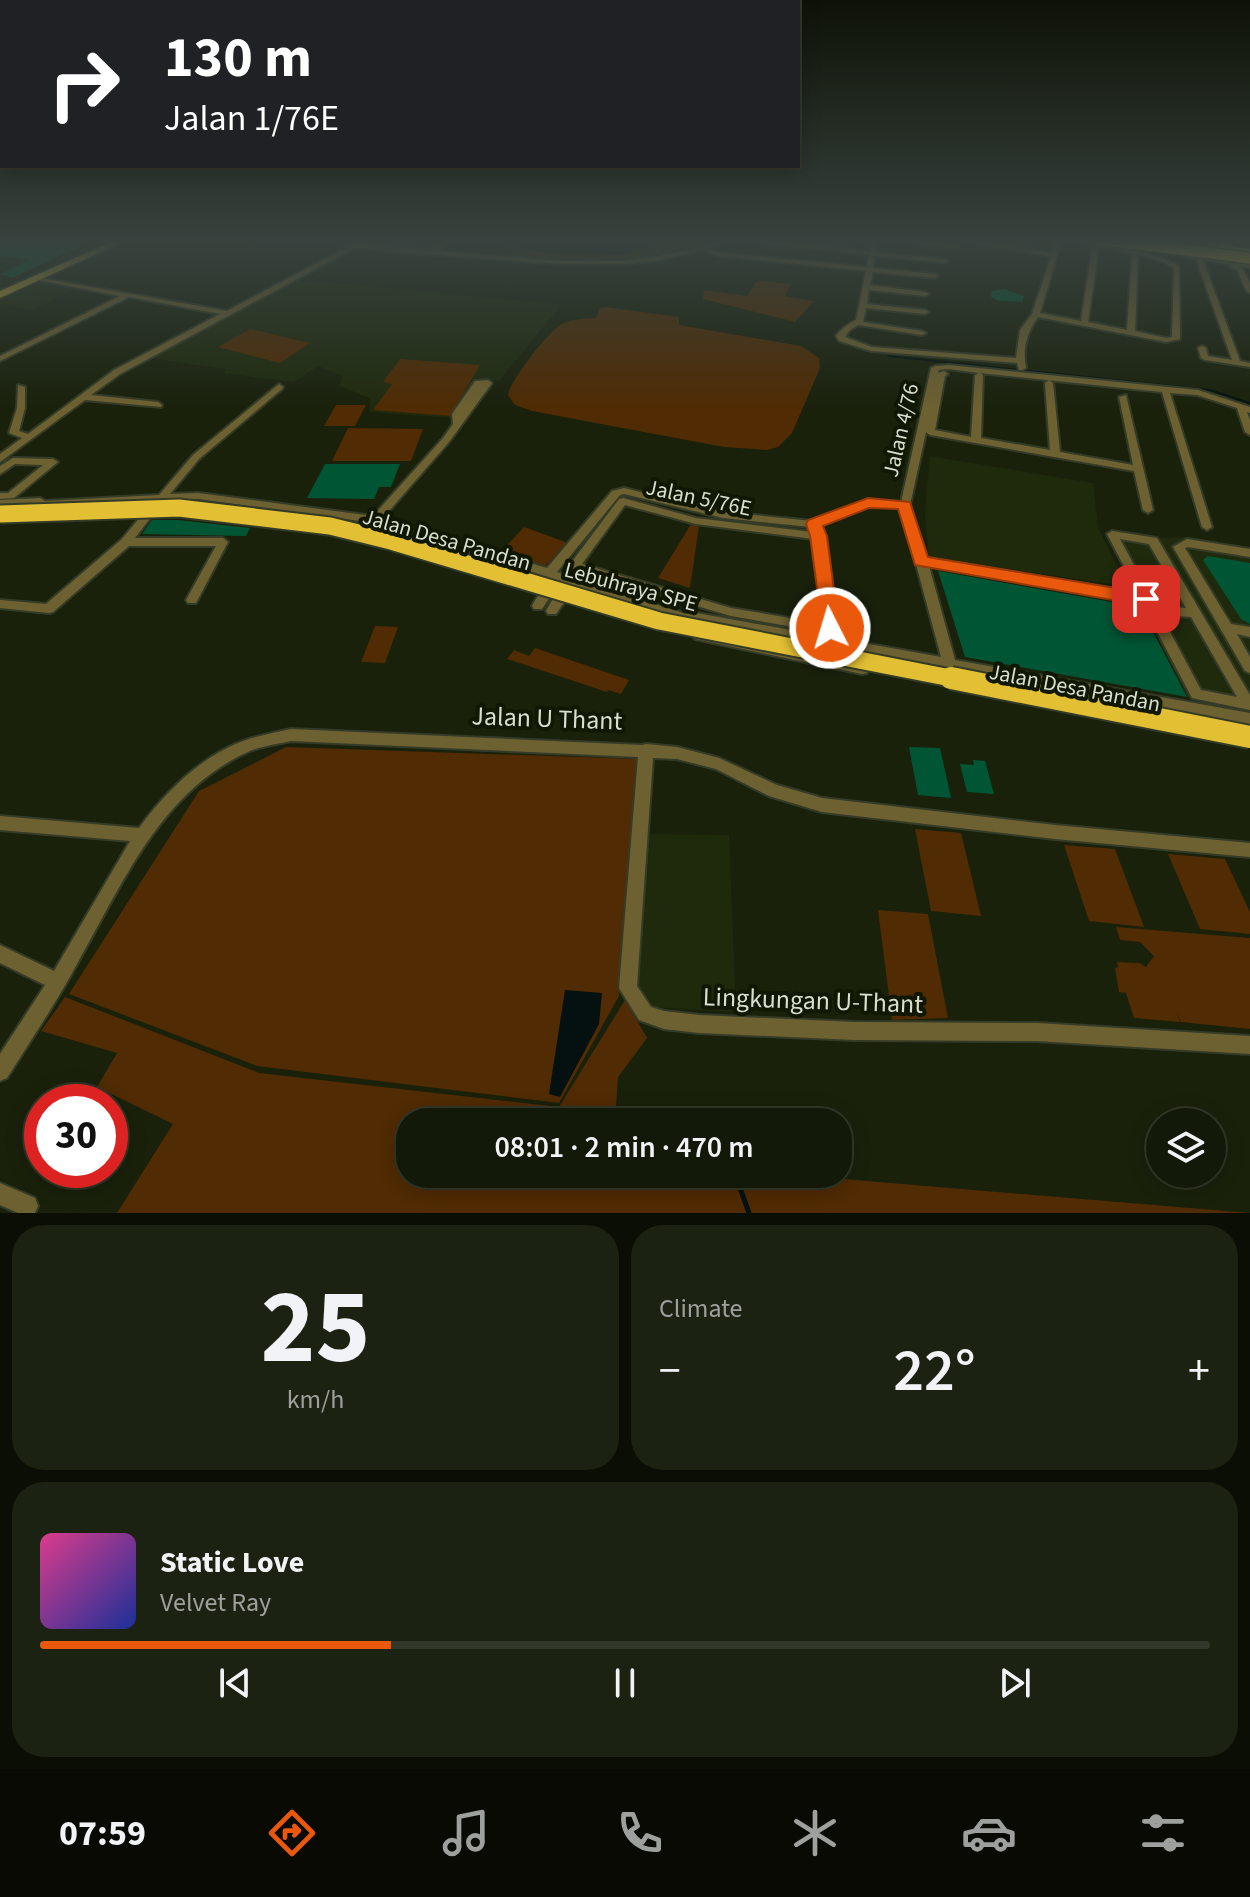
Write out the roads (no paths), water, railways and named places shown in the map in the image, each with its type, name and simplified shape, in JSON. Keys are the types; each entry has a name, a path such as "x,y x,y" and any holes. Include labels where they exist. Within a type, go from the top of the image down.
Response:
{"highway":[{"name":"Lebuhraya SPE","path":"0,512 99,503 182,503 277,511 335,521 397,534 676,618 1250,735"}],"street":[{"path":"0,359 124,297"},
{"path":"136,297 227,313"},
{"path":"3,463 29,437 129,365 258,297"},
{"path":"858,323 864,297"},
{"path":"922,333 858,323 840,336 865,349 948,362 975,355 1023,368 1024,330 1036,314 1041,297"},
{"path":"1084,324 1091,297"},
{"path":"1131,333 1132,297"},
{"path":"1036,314 1166,340 1176,339 1177,297"},
{"path":"1214,297 1237,363"},
{"path":"863,306 925,312"},
{"path":"1202,348 1205,358 1250,365"},
{"name":"Jalan 4/76","path":"951,672 905,505 933,373 938,367 948,362 1023,368 1117,387 1207,395 1245,408"},
{"path":"976,440 979,377 941,375 930,432 1138,469"},
{"path":"997,377 1117,387 1127,396 1123,397 1148,510"},
{"path":"360,536 375,520 490,384 478,383 457,414 457,423"},
{"path":"1049,383 1055,454"},
{"path":"21,387 21,408 14,433 29,437"},
{"path":"0,512 167,496 196,457 279,387"},
{"path":"1165,389 1207,527"},
{"path":"81,397 158,405"},
{"path":"1245,408 1250,432"},
{"path":"0,496 10,496 53,462 3,463"},
{"path":"549,574 616,493 624,491 723,515 816,530 868,503 905,505"},
{"name":"Jalan Desa Pandan","path":"167,496 222,498 375,520 746,635 951,672 1250,719"},
{"name":"Jalan 5/76E","path":"622,501 724,526 816,530 831,625 826,629 731,612 575,566 622,501"},
{"path":"0,604 49,609 126,542 154,511"},
{"name":"Jalan Desa Pandan","path":"0,512 154,511 249,517 360,536 723,643 1019,699 1250,735"},
{"path":"1112,534 1153,541 1249,704 1197,694 1112,534"},
{"path":"126,542 223,542 192,600"},
{"path":"1250,553 1187,543 1179,547 1250,668"},
{"path":"921,561 1195,613"},
{"path":"538,606 548,591"},
{"path":"552,611 563,595"},
{"path":"1226,628 1250,632"},
{"path":"1236,644 1250,647"},
{"path":"898,676 943,683 951,672"},
{"path":"951,672 956,684 1019,699"},
{"name":"Jalan Desa Pandan","path":"951,672 1250,735"},
{"name":"Jalan U Thant","path":"0,1071 58,982 140,835 161,808 209,766 235,751 268,738 291,735 677,753 719,764 774,791 822,805 1055,832 1250,850"},
{"name":"Lingkungan U-Thant","path":"646,750 628,988 645,1014 664,1020 699,1024 855,1031 1037,1032 1250,1045"},
{"path":"0,823 140,835"},
{"path":"0,954 58,982"},
{"path":"0,1194 27,1206"}],"waterway":[{"path":"888,356 1210,390 1250,403"},
{"path":"740,1188 749,1213"}]}
